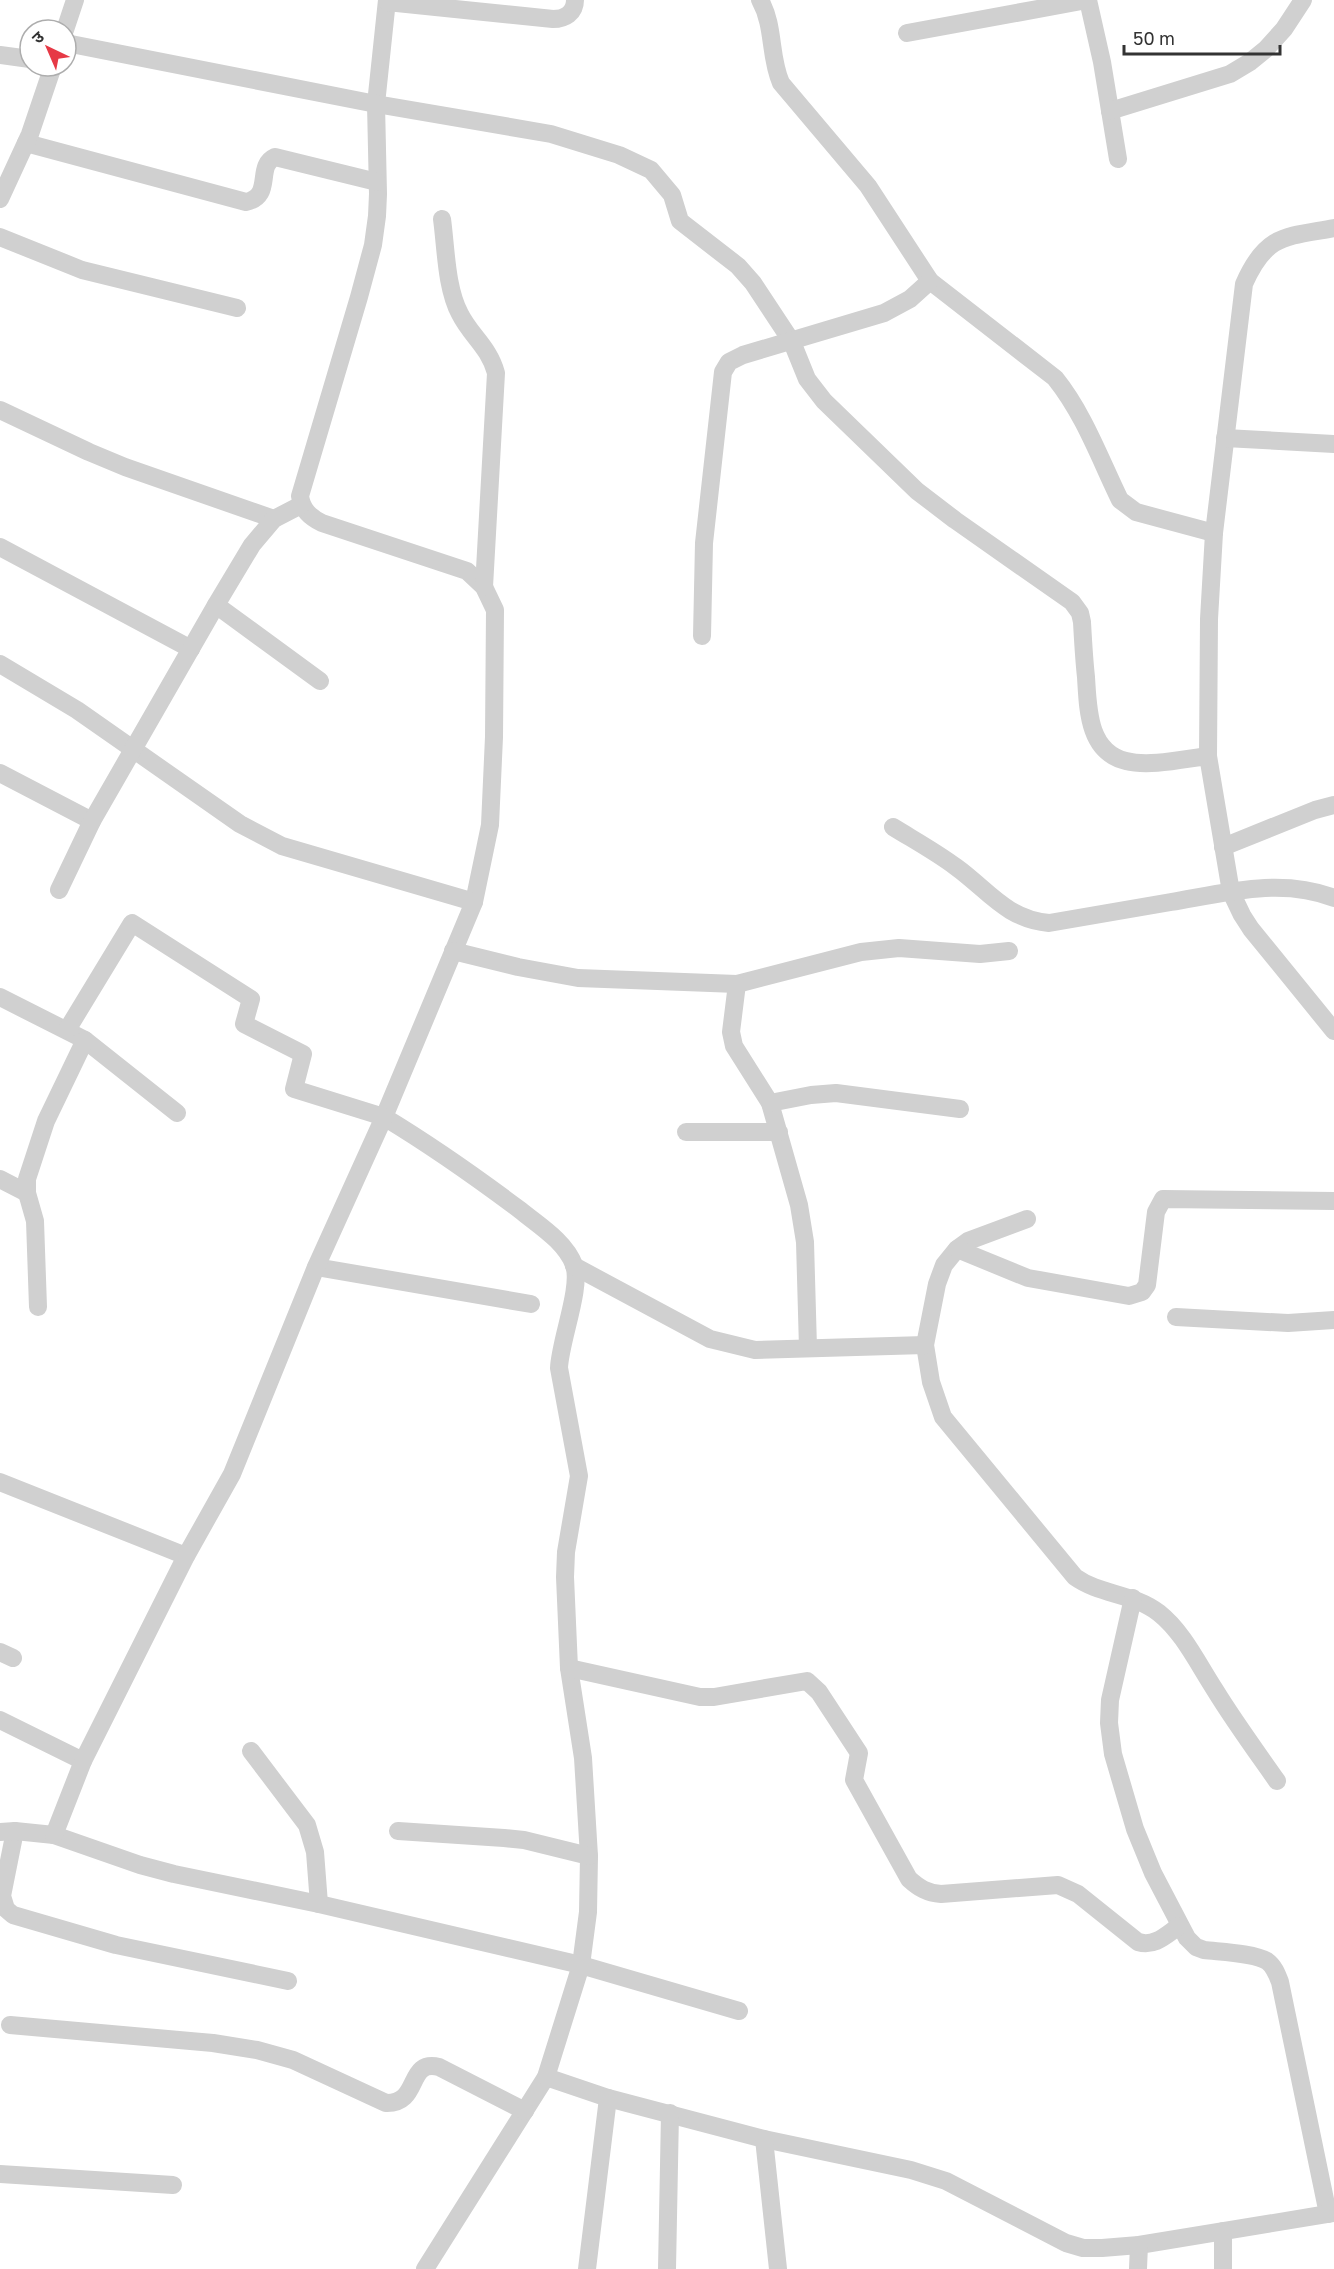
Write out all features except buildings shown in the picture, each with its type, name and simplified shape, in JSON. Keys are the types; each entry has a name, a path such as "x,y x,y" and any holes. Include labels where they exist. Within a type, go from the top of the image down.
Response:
{"street":[{"path":"69,18 75,0"},
{"path":"54,1835 83,1761 186,1556 231,1474 316,1267 384,1117 474,902 490,825 494,737 495,610 484,587 467,571 311,518 302,505 300,496 373,245 377,216 376,104 387,1 562,19 569,15 575,5 575,0"},
{"path":"760,0 771,28 775,70 781,83 868,186 930,281 1055,378 1077,411 1120,500 1126,507 1136,512 1214,533"},
{"path":"907,33 1087,0 1119,159"},
{"path":"1110,111 1230,74 1266,49 1284,29 1303,0"},
{"path":"78,45 376,104 551,134 619,155 651,170 672,195 680,222 738,266 753,283 792,342 807,379 816,392 917,491 1072,602 1082,622 1088,714 1092,730 1103,748 1114,757 1127,762 1208,756"},
{"path":"0,55 18,57"},
{"path":"0,199 26,143 49,78"},
{"path":"26,143 246,202 260,195 266,165 275,157 377,182"},
{"path":"442,219 455,304 461,317 492,358 496,373 484,587"},
{"path":"1334,228 1281,240 1261,252 1244,284 1214,533 1209,619 1208,756 1232,892 1251,929 1334,1031"},
{"path":"0,237 82,270 237,308"},
{"path":"702,636 704,543 723,372 729,362 743,355 792,342 900,306 930,281"},
{"path":"0,410 125,467 274,519"},
{"path":"1225,438 1334,444"},
{"path":"59,890 92,821 252,545 274,519 302,505"},
{"path":"0,547 191,649"},
{"path":"216,605 320,681"},
{"path":"0,664 77,710 240,824 282,846 474,902"},
{"path":"0,773 92,821"},
{"path":"1223,847 1315,810 1334,805"},
{"path":"893,827 956,866 1005,907 1031,921 1048,923 1232,892 1273,888 1296,889 1334,898"},
{"path":"67,1030 132,923 251,999 244,1024 303,1054 294,1089 384,1117 436,1148 551,1235 574,1266 710,1339 755,1350 925,1345"},
{"path":"453,951 518,967 578,978 737,984 861,952 899,948 980,954 1009,951"},
{"path":"737,984 731,1032 734,1046 770,1103 799,1206 805,1242 808,1348"},
{"path":"0,996 86,1040 177,1113"},
{"path":"38,1307 35,1221 27,1193 27,1179 46,1120 86,1040"},
{"path":"770,1103 811,1095 836,1094 960,1108"},
{"path":"686,1132 779,1132"},
{"path":"0,1179 27,1193"},
{"path":"957,1250 1028,1278 1129,1296 1142,1292 1147,1285 1156,1212 1163,1199 1334,1201"},
{"path":"1027,1219 968,1241 944,1265 937,1284 925,1345 936,1401 955,1433 1075,1577 1084,1584 1133,1598 1160,1614 1178,1633 1277,1781"},
{"path":"425,2269 546,2077 581,1965 588,1912 589,1856 583,1758 569,1668 566,1552 579,1476 559,1368 560,1352 575,1287 574,1266"},
{"path":"316,1267 408,1281 531,1304"},
{"path":"1176,1317 1288,1323 1334,1320"},
{"path":"0,1482 186,1556"},
{"path":"546,2077 608,2098 764,2139 910,2170 946,2181 1066,2243 1083,2248 1139,2245 1331,2213 1280,1982 1275,1969 1269,1962 1260,1958 1196,1947 1179,1926 1142,1848 1110,1739 1110,1700 1133,1598"},
{"path":"569,1668 700,1697 714,1698 807,1681 819,1692 859,1752 854,1780 909,1879 917,1886 928,1893 941,1894 1058,1885 1078,1894 1138,1942 1147,1944 1155,1942 1179,1926"},
{"path":"0,1720 83,1761"},
{"path":"251,1751 307,1825 312,1837 319,1904"},
{"path":"288,1981 116,1945 13,1915 6,1909 2,1896 8,1831 54,1835 162,1871 319,1904 581,1965 739,2011"},
{"path":"398,1831 504,1838 589,1856"},
{"path":"10,2025 213,2043 257,2050 293,2060 386,2103 397,2103 405,2098 416,2076 431,2065 525,2111"},
{"path":"587,2269 608,2098"},
{"path":"667,2269 670,2113"},
{"path":"764,2139 778,2269"},
{"path":"0,2174 173,2185"},
{"path":"1223,2231 1223,2269"},
{"path":"1138,2269 1139,2245"}]}
